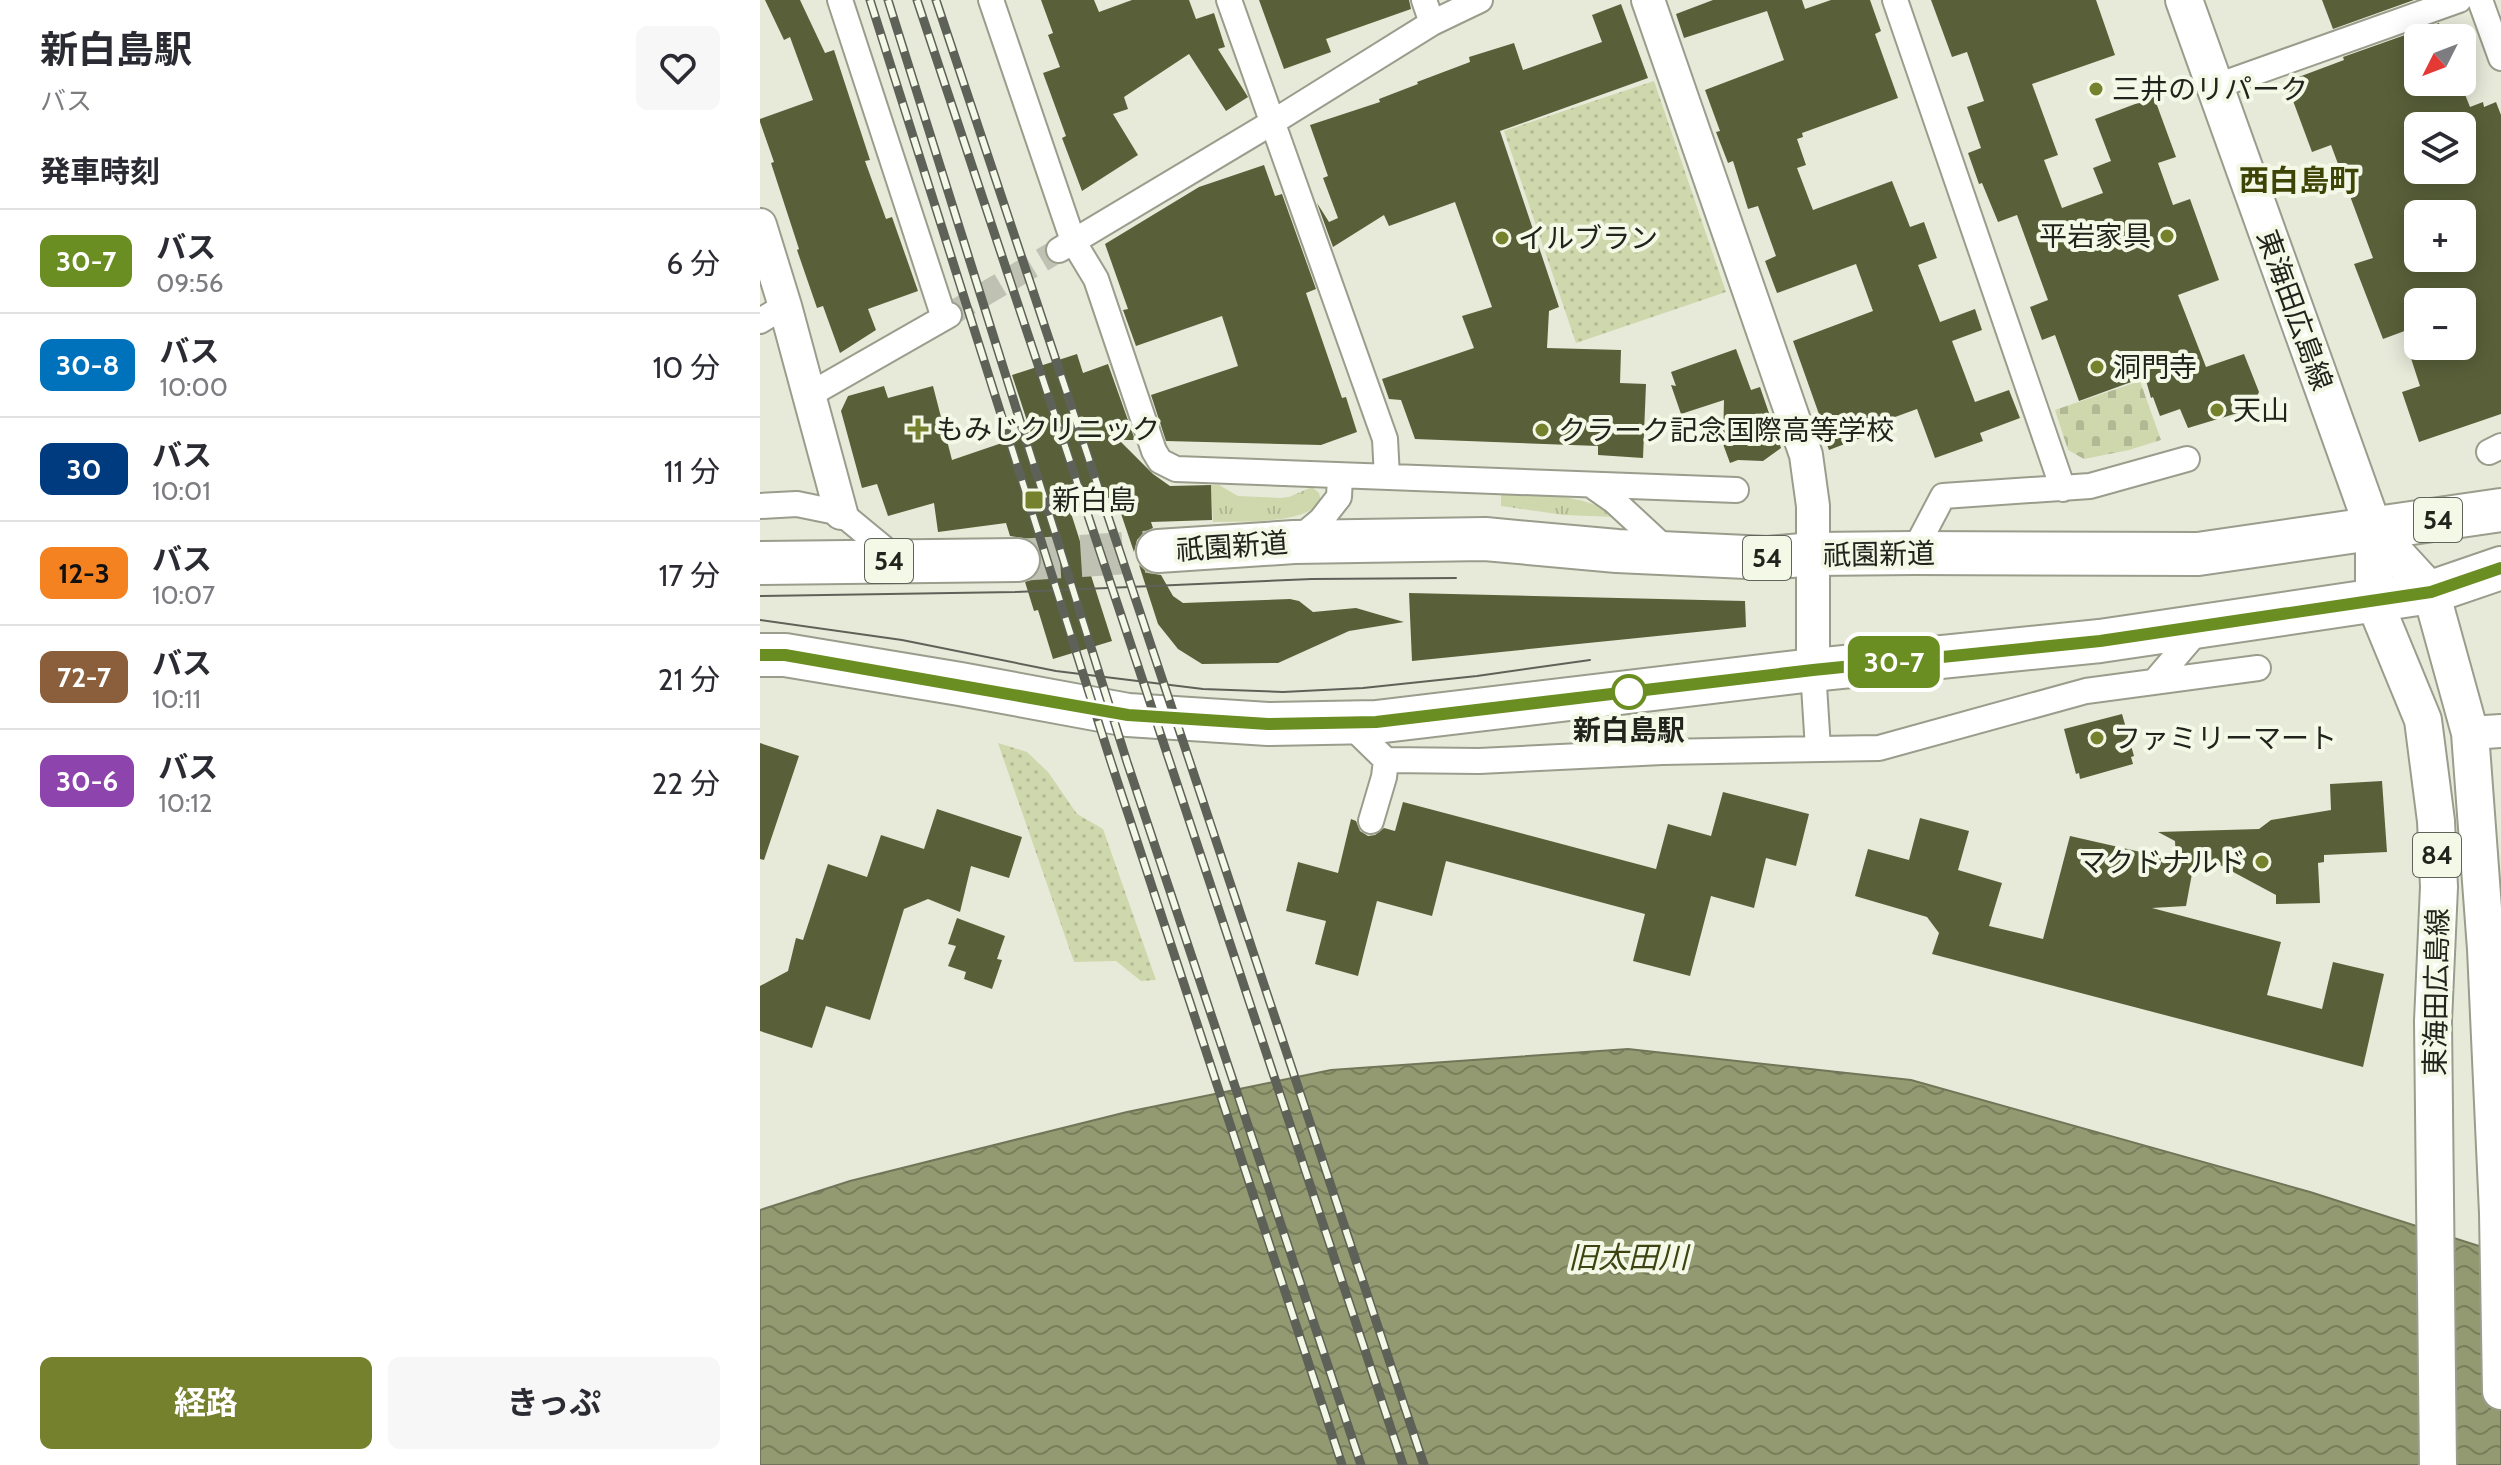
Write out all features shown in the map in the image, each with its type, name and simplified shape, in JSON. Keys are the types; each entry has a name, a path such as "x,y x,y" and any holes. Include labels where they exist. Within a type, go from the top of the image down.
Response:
{"highway":[{"name":"祇園新道","path":"1158,551 1294,542 1485,539 1768,558 1814,554 1913,553 2198,554 2501,510"},
{"name":"54","path":"760,563 1018,560"},
{"name":"54","path":"760,655 785,655 1128,715 1268,724 1376,722 1813,670 2100,641 2431,592 2501,568"}],"main road":[{"name":"東海田広島線","path":"2184,0 2374,530 2374,601 2423,720 2429,757 2439,887 2434,1005 2438,1465"},
{"name":"東海田広島線","path":"2374,530 2431,592 2486,732 2486,949 2498,1213 2501,1391"}],"street":[{"path":"809,395 947,316 840,0"},
{"path":"991,0 1066,246 1096,279 1160,461 1176,469 1736,490"},
{"path":"1229,0 1385,439 1387,477"},
{"path":"1066,246 1273,122 1428,11 1480,0"},
{"path":"1648,0 1806,455 1813,506 1813,670 1818,749"},
{"path":"1895,0 2063,489"},
{"path":"2214,87 2459,0"},
{"path":"2480,0 2501,58"},
{"path":"760,225 773,314 809,395 841,513"},
{"path":"1913,553 1943,496 2090,486 2187,459"},
{"path":"1294,542 1321,520 1339,497 1340,476"},
{"path":"1589,484 1614,501 1670,553"},
{"path":"760,506 797,504 841,513 898,560"},
{"path":"2154,682 2202,625"},
{"path":"1348,723 1386,760 1479,761 1662,752 1879,748 2086,691 2258,668"},
{"path":"1371,821 1386,760"}],"green space":[{"path":"1654,81 1726,292 1576,343 1504,131"},
{"path":"2140,381 2161,440 2084,459 2068,450 2055,410"},
{"path":"1211,485 1219,485 1238,496 1280,498 1312,487 1319,493 1321,501 1313,509 1287,518 1213,522"},
{"path":"1501,494 1576,499 1616,517 1564,515 1501,506"},
{"path":"998,743 1027,752 1048,772 1077,814 1103,829 1156,980 1141,981 1116,961 1074,962"}],"water":[{"name":"旧太田川","path":"1628,1049 1911,1080 2310,1192 2501,1253 2501,1465 760,1465 760,1210 850,1181 1127,1112 1331,1070"}],"building":[{"path":"765,0 800,0 825,53 834,50 870,160 865,161 886,219 892,217 918,291 868,309 876,330 840,353 823,306 817,308 760,122 760,119 813,100 790,37 784,40"},
{"path":"1041,0 1094,0 1099,12 1132,0 1189,0 1196,19 1214,13 1225,47 1218,49 1248,97 1226,111 1189,54 1124,97 1128,109 1113,114 1138,155 1082,191 1043,73 1060,67 1048,35 1053,33"},
{"path":"1259,0 1409,0 1411,9 1326,39 1331,52 1284,69"},
{"path":"1713,0 1802,0 1805,9 1831,0 1870,0 1881,31 1875,34 1898,98 1802,133 1803,137 1797,139 1806,165 1797,168 1813,210 1892,181 1910,227 1924,222 1937,258 1918,265 1940,322 1975,309 1982,330 1952,341 1975,402 2009,390 2020,418 1980,433 1983,441 1935,458 1917,409 1873,425 1876,432 1829,450 1793,341 1873,311 1856,264 1777,293 1765,261 1776,256 1758,206 1748,209 1733,161 1728,163 1705,90 1784,60 1767,11 1684,38 1676,14"},
{"path":"1931,0 2096,0 2115,55 2032,84 2058,155 2044,160 2062,208 2103,193 2093,168 2111,161 2095,119 2154,97 2176,157 2158,163 2173,205 2190,199 2219,280 2178,295 2206,367 2244,354 2259,392 2251,409 2188,428 2180,409 2160,416 2145,377 2079,401 2055,335 2042,340 2030,307 2048,300 2017,215 1998,222 1982,183 1979,184 1968,153 1981,148 1967,107 1984,101 1967,52 1952,57"},
{"path":"2322,0 2414,0 2333,29"},
{"path":"1621,4 1648,78 1500,131 1559,307 1549,311 1547,348 1621,350 1620,383 1646,384 1643,458 1598,455 1598,446 1415,439 1401,400 1389,399 1382,379 1474,348 1462,316 1492,307 1455,202 1389,226 1384,215 1333,247 1317,203 1329,222 1338,218 1323,178 1328,176 1310,125 1380,102 1379,99 1417,82 1470,62 1469,57 1514,43 1523,70 1602,42 1592,15"},
{"path":"2404,35 2404,96 2466,96 2470,107 2483,102 2484,107 2496,102 2501,115 2501,414 2419,442 2402,392 2420,386 2412,360 2476,360 2476,288 2404,288 2404,331 2383,339 2354,264 2373,258 2331,145 2312,152 2289,90 2296,78 2344,60 2343,57"},
{"path":"1264,165 1275,196 1282,194 1316,289 1306,293 1357,432 1321,445 1166,441 1151,395 1238,366 1222,316 1136,346 1123,310 1128,309 1105,244 1199,187"},
{"path":"1736,349 1751,390 1760,387 1781,448 1763,461 1738,460 1730,463 1723,444 1724,400 1681,414 1671,385 1676,386 1671,372"},
{"path":"1077,354 1083,373 1108,364 1135,440 1119,440 1153,474 1170,486 1211,485 1212,520 1151,522 1153,528 1137,540 1134,552 1115,496 1070,510 1112,641 1053,659 1038,610 1034,611 1025,582 1039,571 1042,559 1038,547 1029,539 1010,536 1006,523 938,532 934,503 888,516 877,484 862,488 841,411 848,396 884,386 888,398 933,386 952,460 1031,433 1012,375"},
{"path":"1139,565 1148,573 1161,575 1173,596 1183,603 1290,599 1299,601 1313,612 1356,608 1404,622 1349,631 1278,663 1202,664 1178,649 1158,624"},
{"path":"1409,593 1745,601 1746,627 1412,661"},
{"path":"2122,714 2134,756 2131,757 2133,764 2080,779 2064,729"},
{"path":"760,743 799,756 764,860 760,859"},
{"path":"2382,781 2387,852 2324,855 2324,862 2318,863 2320,903 2276,904 2276,895 2196,852 2186,906 2152,908 2281,942 2267,995 2322,1009 2333,962 2384,974 2363,1067 1932,954 1939,933 1927,917 1855,896 1868,849 1909,860 1920,818 1969,831 1958,870 2002,883 1989,926 2043,939 2070,836 2176,860 2175,841 2158,832 2259,829 2271,820 2331,810 2330,784"},
{"path":"1723,792 1809,814 1796,866 1766,858 1754,908 1711,896 1690,976 1633,961 1645,914 1446,861 1432,916 1377,901 1358,976 1315,964 1326,921 1286,911 1298,862 1338,873 1351,819 1368,836 1384,828 1395,831 1403,802 1656,869 1668,824 1711,836"},
{"path":"937,809 1022,837 1009,878 971,866 960,912 928,899 904,909 870,1020 826,1006 812,1048 760,1031 760,986 788,971 796,938 803,940 828,864 867,877 881,835 924,849"},
{"path":"957,918 1005,936 997,959 1002,960 992,989 964,979 966,972 948,966 956,946 948,944"}],"tunnel":[{"path":"949,315 1059,250"},
{"path":"1018,560 1158,551"}],"tram line":[{"path":"760,596 1015,592 1312,579 1456,578"},
{"path":"760,620 902,640 1056,671 1203,689 1283,692 1363,688 1590,660"}],"railway":[{"path":"870,0 1111,762 1342,1465"},
{"path":"888,0 1127,762 1361,1465"},
{"path":"917,0 1403,1465"},
{"path":"936,0 1424,1465"}],"bus line":[{"name":"30-7","path":"760,655 785,655 1128,715 1268,724 1376,722 1813,670 2100,641 2431,592 2501,568"}],"place":[{"name":"三井のリパーク","path":"2096,89"},
{"name":"平岩家具","path":"2167,236"},
{"name":"イルブラン","path":"1502,238"},
{"name":"洞門寺","path":"2097,367"},
{"name":"天山","path":"2217,410"},
{"name":"もみじクリニック","path":"918,429"},
{"name":"クラーク記念国際高等学校","path":"1542,430"},
{"name":"新白島","path":"1034,500"},
{"name":"新白島駅","path":"1629,692"},
{"name":"ファミリーマート","path":"2097,738"},
{"name":"マクドナルド","path":"2262,862"}],"district":[{"name":"西白島町","path":"2299,181"}]}
